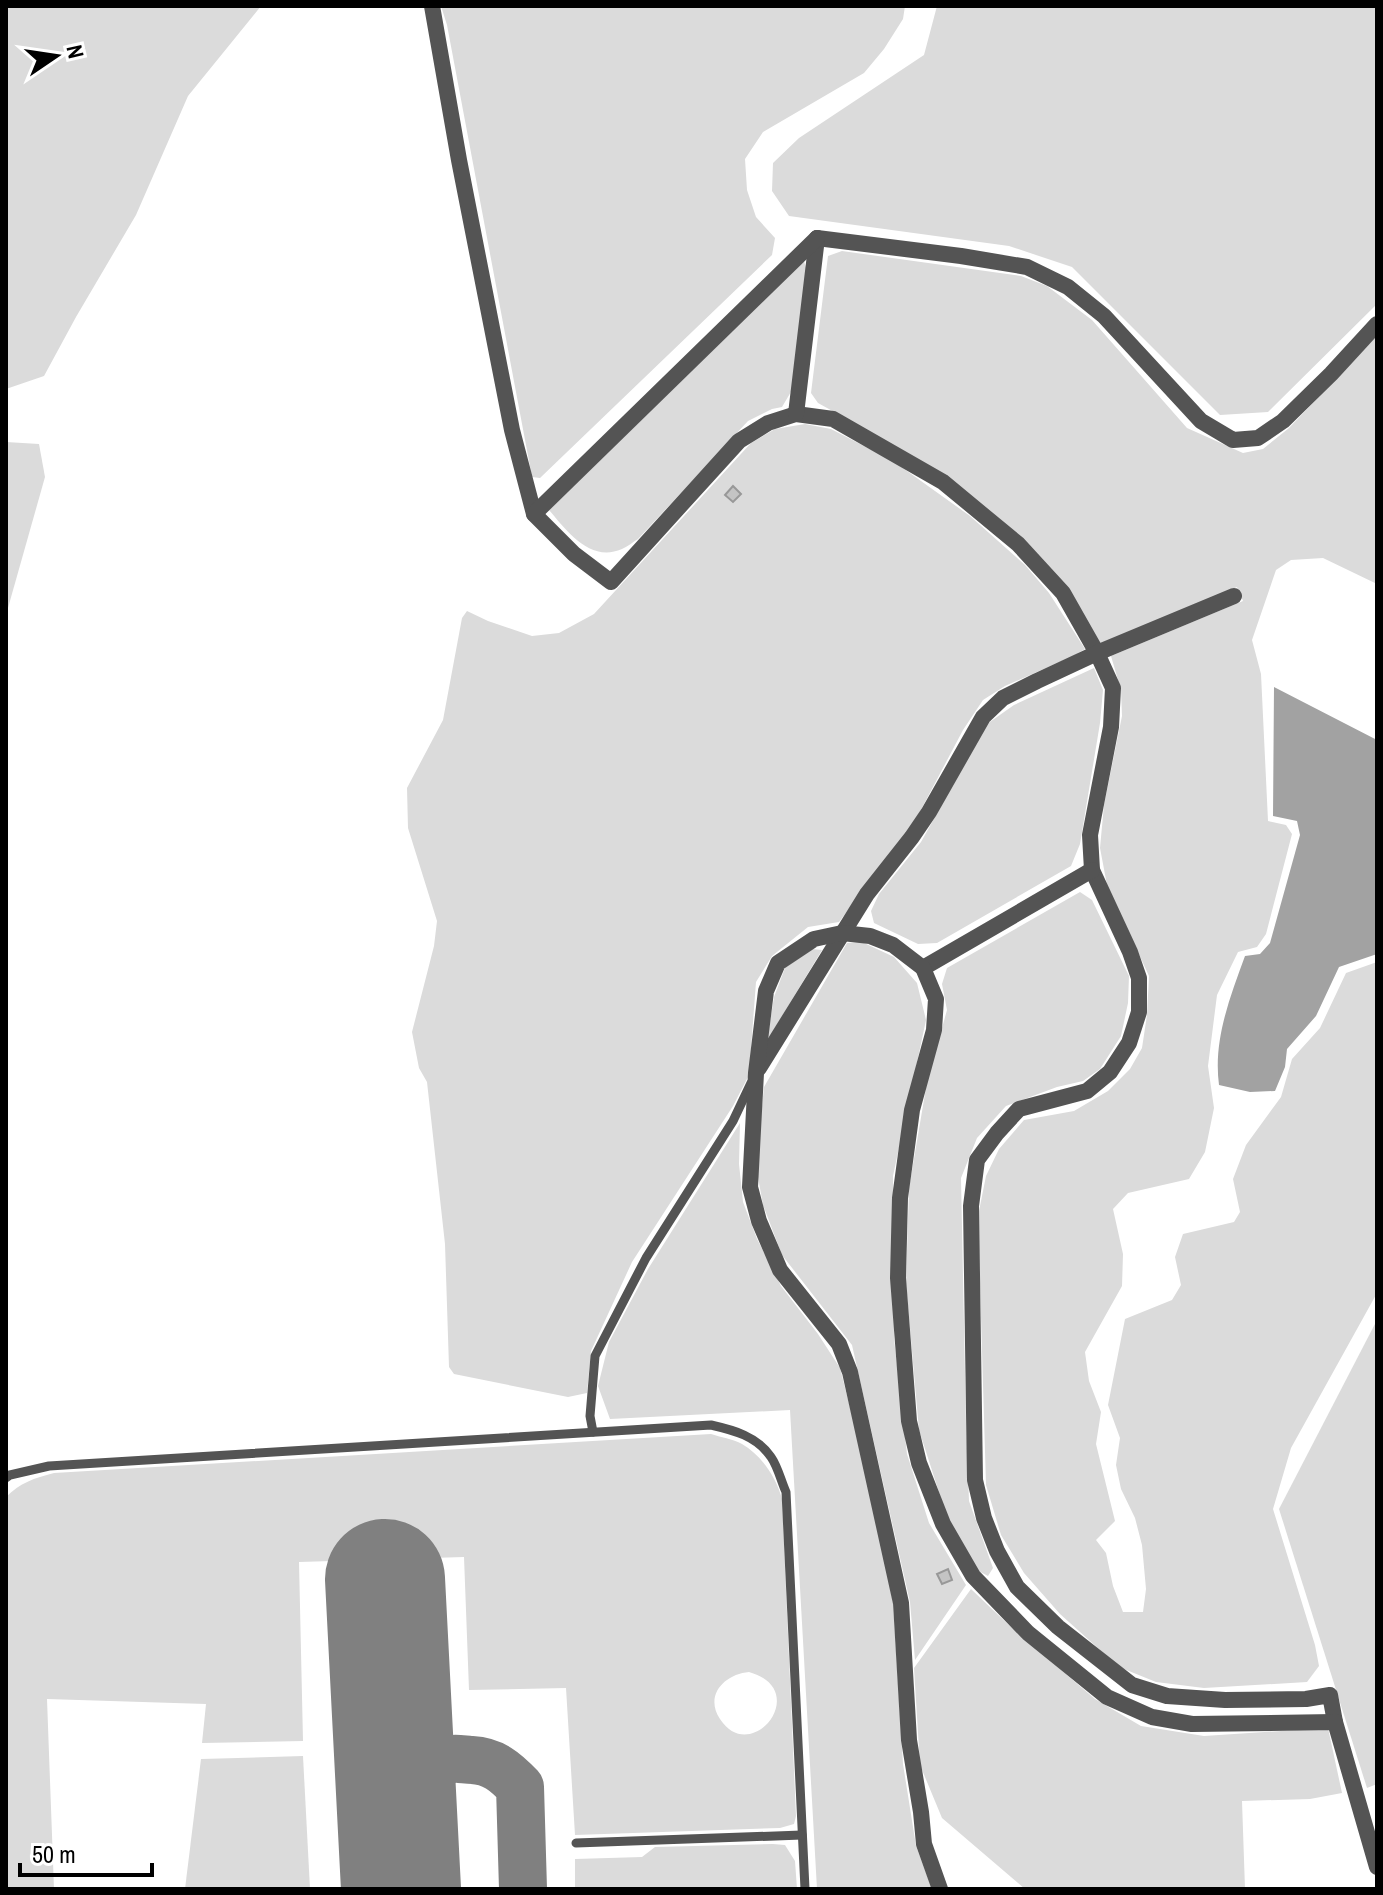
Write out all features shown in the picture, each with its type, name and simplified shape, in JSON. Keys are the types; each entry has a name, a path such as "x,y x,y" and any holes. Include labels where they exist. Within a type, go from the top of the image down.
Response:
{"street":[{"path":"432,6 512,430 534,514 574,554 611,582 739,441 768,423 796,414 833,419 943,482 1018,544 1063,593 1097,653 1113,688 1111,727 1090,835 1092,870 1139,978 1139,1012 1129,1043 1110,1072 1087,1091 1019,1109 977,1160 971,1206 975,1480 984,1518 997,1551 1017,1587 1058,1627 1132,1685 1167,1696 1225,1700 1306,1699 1330,1695 1377,1867"},
{"path":"534,514 817,238"},
{"path":"817,238 1027,267 1068,287 1104,316 1201,421 1233,440 1258,438 1283,421 1377,324"},
{"path":"796,414 817,238"},
{"path":"756,1073 867,894 921,825 983,717 1003,698 1097,653 1234,596"},
{"path":"923,968 1092,870"},
{"path":"940,1889 924,1844 909,1740 901,1603 850,1372 839,1344 780,1270 759,1221 750,1187 756,1073 766,991 778,963 814,939 842,933 870,936 893,945 923,968 936,999 934,1030 912,1110 900,1198 898,1278 909,1421 919,1463 943,1524 973,1576 1028,1633 1107,1697 1152,1717 1192,1724 1335,1722"}],"lane":[{"path":"593,1432 590,1416 595,1356 646,1258 733,1121 756,1073"},
{"path":"6,1478 49,1466 711,1425 739,1432 758,1443 771,1457 786,1492 805,1889"},
{"path":"576,1843 802,1835"}],"shaded area":[{"path":"6,6 261,6 188,96 136,215 44,376 6,389"},
{"path":"441,6 905,6 903,19 864,73 763,132 745,159 747,190 756,217 775,238 772,255 540,478 532,477"},
{"path":"937,6 1377,6 1377,304 1268,412 1220,415 1072,267 1009,246 789,216 772,191 773,163 799,138 924,55"},
{"path":"842,251 1021,276 1047,286 1092,320 1187,428 1243,453 1263,449 1289,428 1377,336 1377,584 1323,558 1291,560 1276,570 1252,640 1261,674 1268,821 1286,825 1292,834 1266,934 1257,947 1238,952 1217,995 1208,1066 1214,1108 1205,1152 1189,1179 1128,1193 1113,1209 1123,1254 1122,1286 1085,1352 1089,1381 1101,1412 1096,1444 1115,1521 1096,1540 1106,1553 1113,1586 1123,1612 1143,1612 1146,1589 1142,1545 1135,1518 1121,1489 1116,1465 1120,1438 1108,1405 1125,1319 1172,1300 1181,1285 1175,1257 1183,1234 1234,1222 1240,1212 1233,1179 1246,1145 1281,1097 1292,1059 1320,1028 1346,973 1377,962 1377,1293 1291,1448 1273,1509 1315,1645 1319,1666 1307,1682 1204,1688 1156,1682 1119,1667 1060,1614 1024,1573 1001,1535 986,1485 978,1216 986,1176 999,1149 1024,1120 1074,1111 1108,1091 1130,1069 1142,1048 1147,1015 1149,976 1107,885 1100,848 1104,805 1122,716 1121,690 1111,656 1243,601 1237,587 1100,644 1019,535 847,419 818,403 811,393 828,256"},
{"path":"804,261 806,268 795,385 782,407 748,421 638,539 610,552 600,552 580,543 549,510"},
{"path":"805,424 831,429 893,461 970,516 1025,565 1049,593 1085,649 1005,686 983,700 963,730 915,821 839,922 808,927 772,956 756,982 749,1075 733,1106 632,1262 591,1351 587,1393 568,1397 454,1374 449,1367 445,1244 427,1082 419,1068 412,1032 434,946 437,921 408,828 407,788 443,720 462,618 467,611 532,636 559,633 594,614 751,443 775,429"},
{"path":"6,442 39,444 45,477 6,615"},
{"path":"1094,668 1103,690 1100,723 1080,844 1071,866 937,943 918,944 874,923 871,911 879,894 921,842 987,724 1014,705"},
{"path":"1274,687 1377,740 1377,954 1339,967 1316,1016 1287,1049 1285,1067 1275,1091 1250,1092 1219,1085 1221,1035 1245,956 1260,954 1270,943 1300,835 1297,821 1273,816"},
{"path":"1080,892 1092,900 1129,976 1128,1003 1121,1036 1100,1069 1083,1081 1006,1106 977,1138 961,1178 969,1501 993,1568 988,1576 975,1569 947,1517 919,1430 906,1283 909,1188 927,1082 947,1010 942,984 947,968"},
{"path":"862,942 894,957 917,983 926,1020 893,1176 894,1339 907,1454 929,1523 966,1585 915,1660 910,1602 852,1345 782,1255 763,1205 756,1166 764,1087 847,943"},
{"path":"811,949 822,950 767,1041 774,997 785,968"},
{"path":"740,1123 739,1164 743,1202 757,1239 781,1286 840,1368 870,1486 893,1603 903,1764 916,1846 932,1889 817,1889 790,1410 610,1419 598,1386 609,1342 648,1269"},
{"path":"1377,1320 1377,1784 1367,1788 1279,1509"},
{"path":"711,1434 738,1442 767,1468 782,1499 794,1824 780,1828 575,1835 566,1688 469,1690 464,1557 299,1562 303,1741 202,1743 206,1704 47,1699 54,1889 6,1889 6,1497 28,1482 54,1473","holes":["749,1672 767,1681 776,1694 776,1707 770,1720 760,1730 747,1734 733,1732 716,1710 714,1702 720,1687 732,1677"]},
{"path":"971,1589 1095,1699 1141,1726 1204,1736 1328,1728 1342,1793 1310,1799 1242,1801 1245,1889 1025,1889 942,1818 920,1765 914,1668"},
{"path":"303,1756 310,1889 185,1889 201,1759"},
{"path":"785,1845 795,1861 797,1889 575,1889 575,1859 642,1857 655,1847"}],"building":[{"path":"733,486 741,494 733,502 725,495"},
{"path":"948,1569 952,1580 942,1584 937,1574"}],"taxiway":[{"path":"397,1819 419,1783 443,1762 472,1760 499,1768 520,1787 523,1889"}],"runway":[{"path":"385,1579 401,1889"}]}
